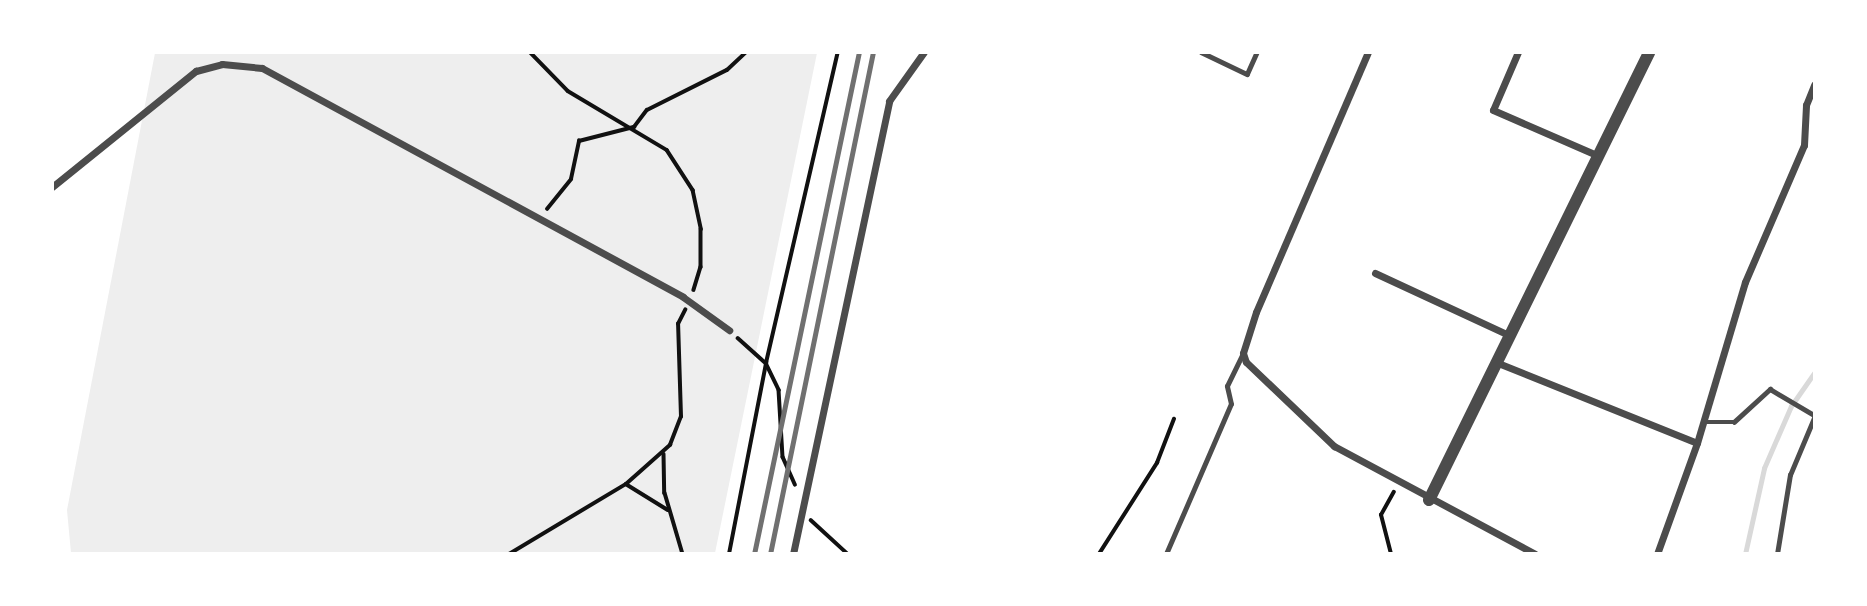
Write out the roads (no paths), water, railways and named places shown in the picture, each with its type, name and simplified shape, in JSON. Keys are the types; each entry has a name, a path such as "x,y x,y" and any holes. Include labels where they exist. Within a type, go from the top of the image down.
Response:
{"street":[{"path":"793,554 889,101 924,52"},
{"path":"1368,52 1256,312 1243,353 1246,362 1334,446 1429,500 1535,554"},
{"path":"1518,52 1493,110 1600,156"},
{"path":"1429,500 1649,52"},
{"path":"52,187 196,71 222,64 262,68 690,302 729,330"},
{"path":"1657,554 1704,422 1745,282 1804,145 1806,105 1815,85"},
{"path":"1375,273 1511,336"},
{"path":"1498,363 1697,443"}],"lane":[{"path":"1201,52 1247,74 1256,52"},
{"path":"1166,554 1231,404 1227,386 1243,353"},
{"path":"1704,422 1734,422 1770,389 1815,416 1790,475 1777,554"}],"waterway":[{"path":"1745,554 1764,468 1791,406 1814,373"}],"railway":[{"path":"754,554 859,52"},
{"path":"770,554 873,52"}]}
